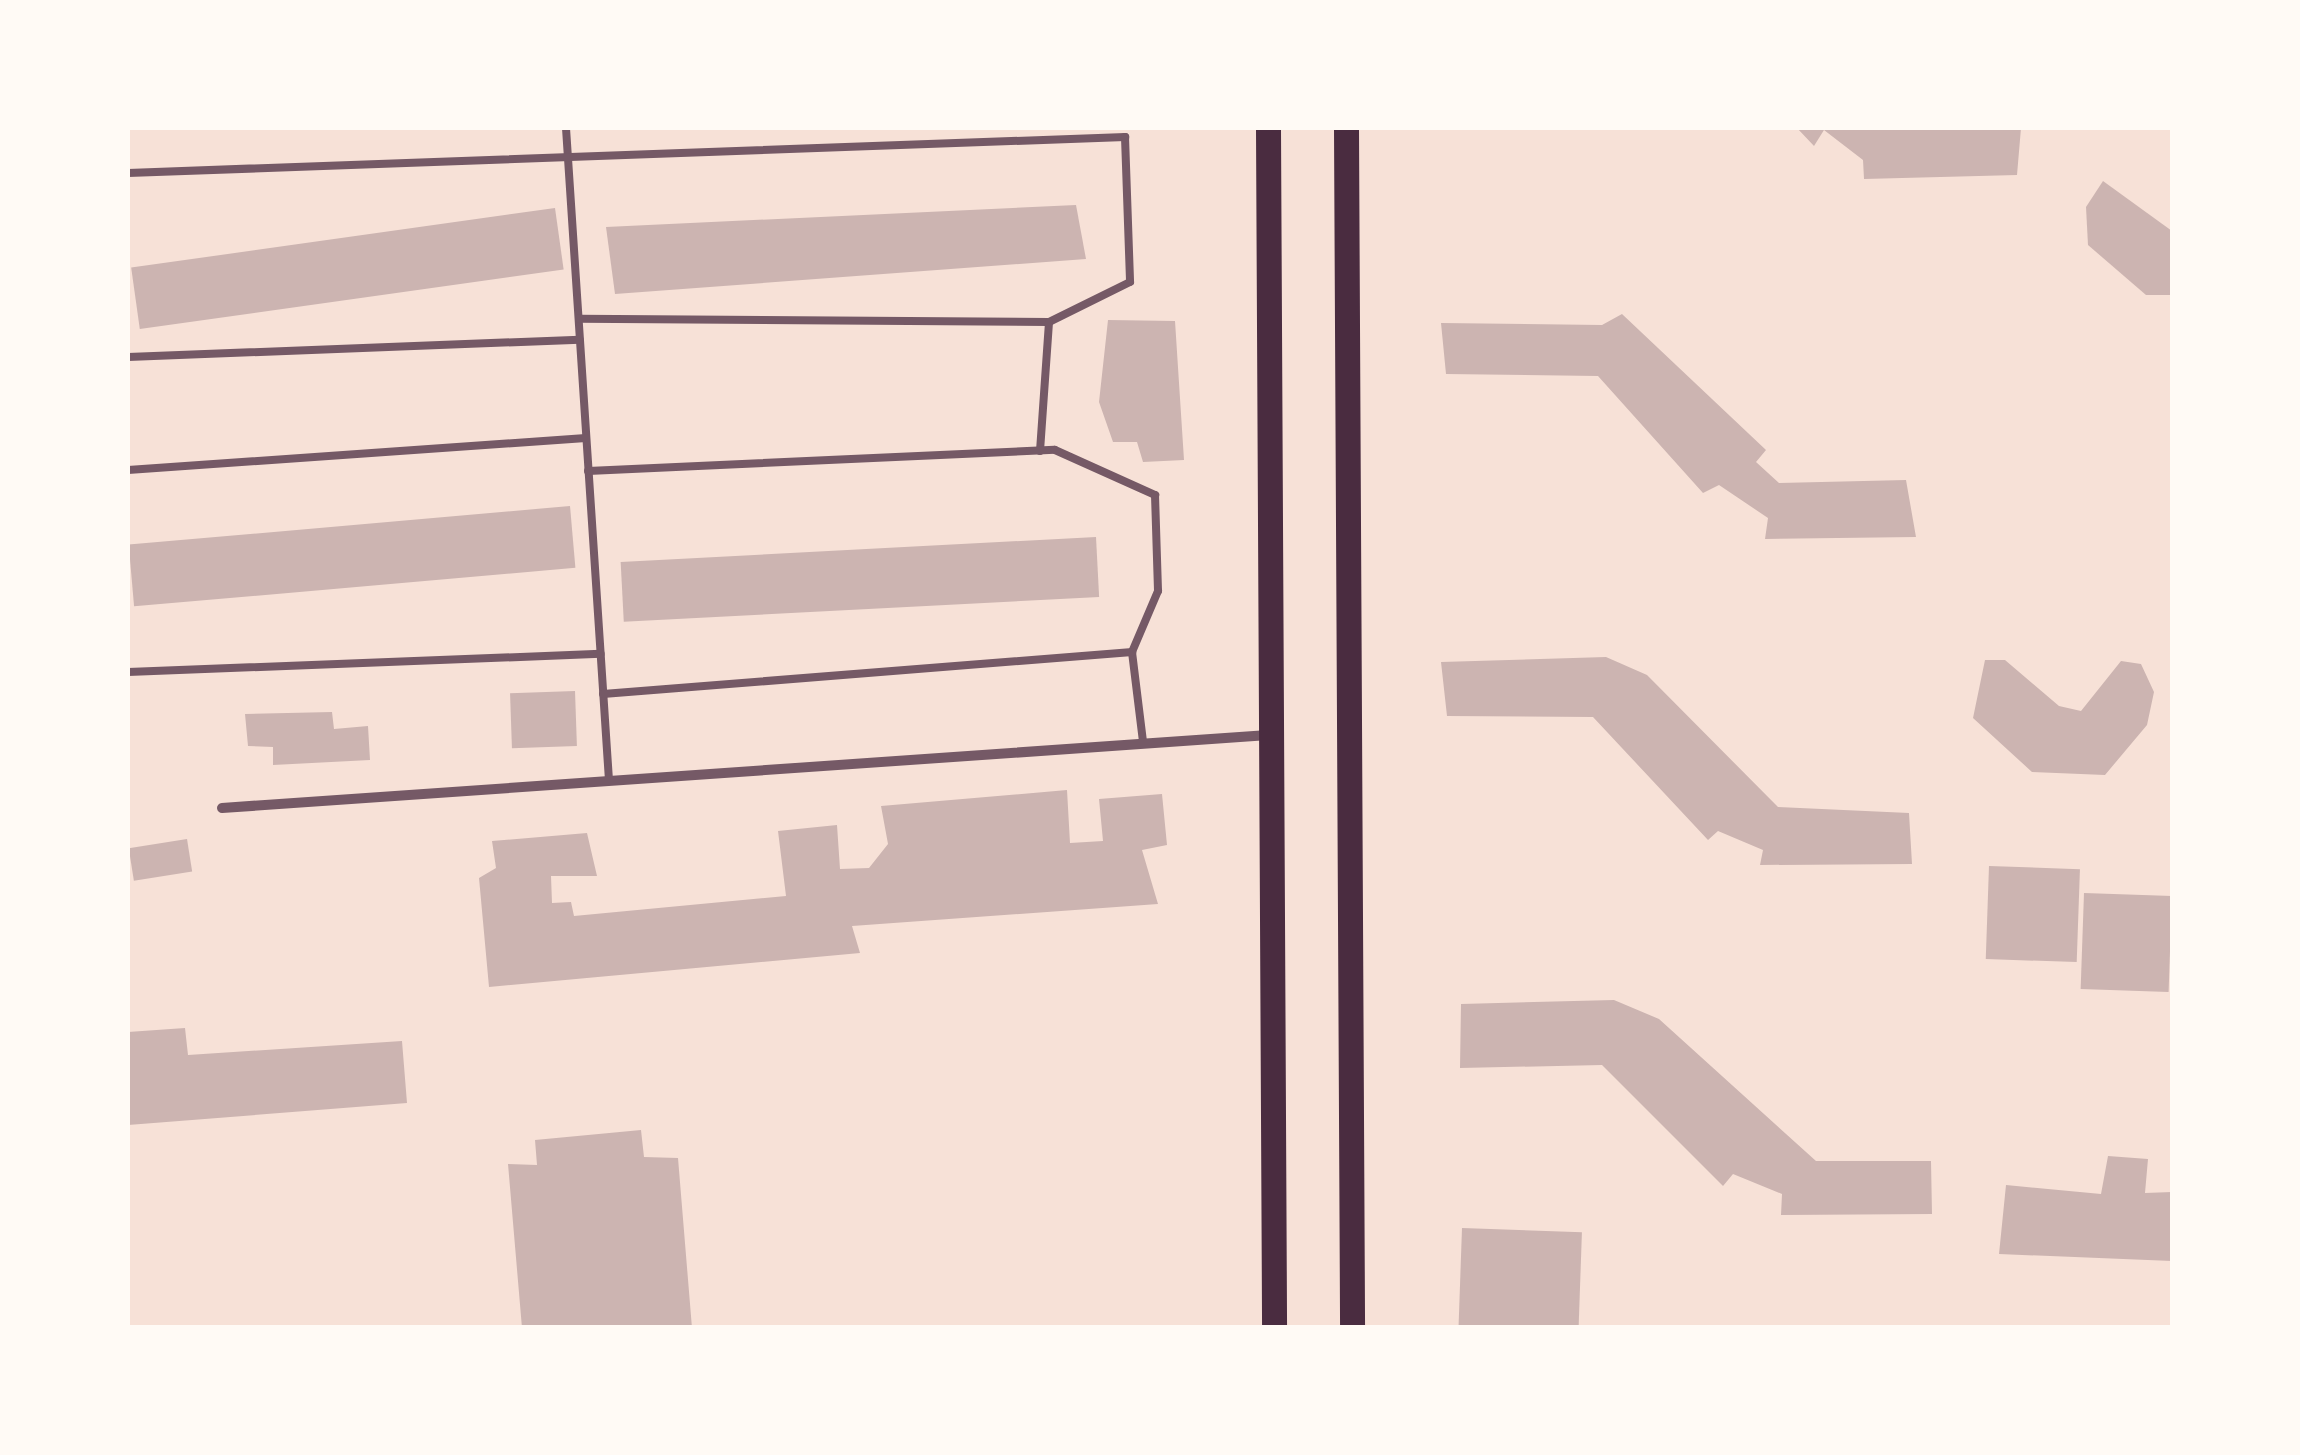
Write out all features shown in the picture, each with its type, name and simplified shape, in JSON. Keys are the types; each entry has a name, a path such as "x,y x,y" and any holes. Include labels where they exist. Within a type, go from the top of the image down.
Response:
{"main road":[{"path":"1268,128 1274,1328"},
{"path":"1346,128 1352,1328"}],"street":[{"path":"222,808 1272,735"}],"lane":[{"path":"566,128 610,780"},
{"path":"128,172 567,151 1125,137 1130,282 1049,322 578,319"},
{"path":"1040,451 1049,322"},
{"path":"128,357 580,340"},
{"path":"128,470 586,438"},
{"path":"588,471 1040,451 1155,495 1158,591 1132,652 1143,742"},
{"path":"604,694 1132,652"},
{"path":"128,672 600,654"}],"building":[{"path":"1797,128 2021,128 2017,175 1864,179 1863,160 1824,130 1814,146"},
{"path":"2103,181 2172,231 2172,295 2146,295 2088,245 2086,207"},
{"path":"1076,205 1086,259 615,294 606,227"},
{"path":"555,208 564,269 140,329 131,268"},
{"path":"1622,314 1766,450 1756,462 1779,483 1906,480 1916,537 1765,539 1768,518 1719,485 1703,493 1598,376 1446,374 1441,323 1602,325"},
{"path":"1108,320 1175,321 1184,460 1143,462 1137,442 1113,442 1099,402"},
{"path":"570,506 575,568 134,606 129,545"},
{"path":"1096,537 1099,597 624,622 621,562"},
{"path":"1606,657 1647,675 1778,807 1909,813 1912,864 1760,865 1763,850 1718,831 1708,840 1593,717 1447,716 1441,662"},
{"path":"1985,660 2005,660 2059,706 2081,711 2121,661 2141,664 2154,692 2147,725 2105,775 2032,772 1973,718"},
{"path":"575,691 577,746 512,748 510,693"},
{"path":"332,712 334,729 368,726 370,760 273,765 273,747 248,746 245,714"},
{"path":"1067,790 1070,843 1103,841 1099,799 1162,794 1167,845 1142,850 1158,904 852,926 860,953 489,987 479,878 496,868 492,841 587,833 597,876 551,876 552,903 571,902 574,916 786,896 778,831 837,825 840,869 869,868 888,844 881,806"},
{"path":"187,839 192,872 134,881 129,848"},
{"path":"1989,866 2080,869 2077,962 1986,959"},
{"path":"2084,893 2172,896 2169,992 2081,989"},
{"path":"1614,1000 1659,1019 1816,1161 1931,1161 1932,1214 1781,1215 1782,1194 1733,1174 1723,1186 1602,1065 1460,1068 1461,1004"},
{"path":"185,1028 188,1055 402,1041 407,1103 128,1125 128,1032"},
{"path":"641,1130 644,1157 678,1158 692,1328 522,1328 508,1164 537,1165 535,1140"},
{"path":"2108,1156 2148,1159 2145,1193 2172,1192 2172,1261 1999,1254 2006,1185 2101,1194"},
{"path":"1462,1228 1582,1232 1579,1328 1459,1328"}]}
